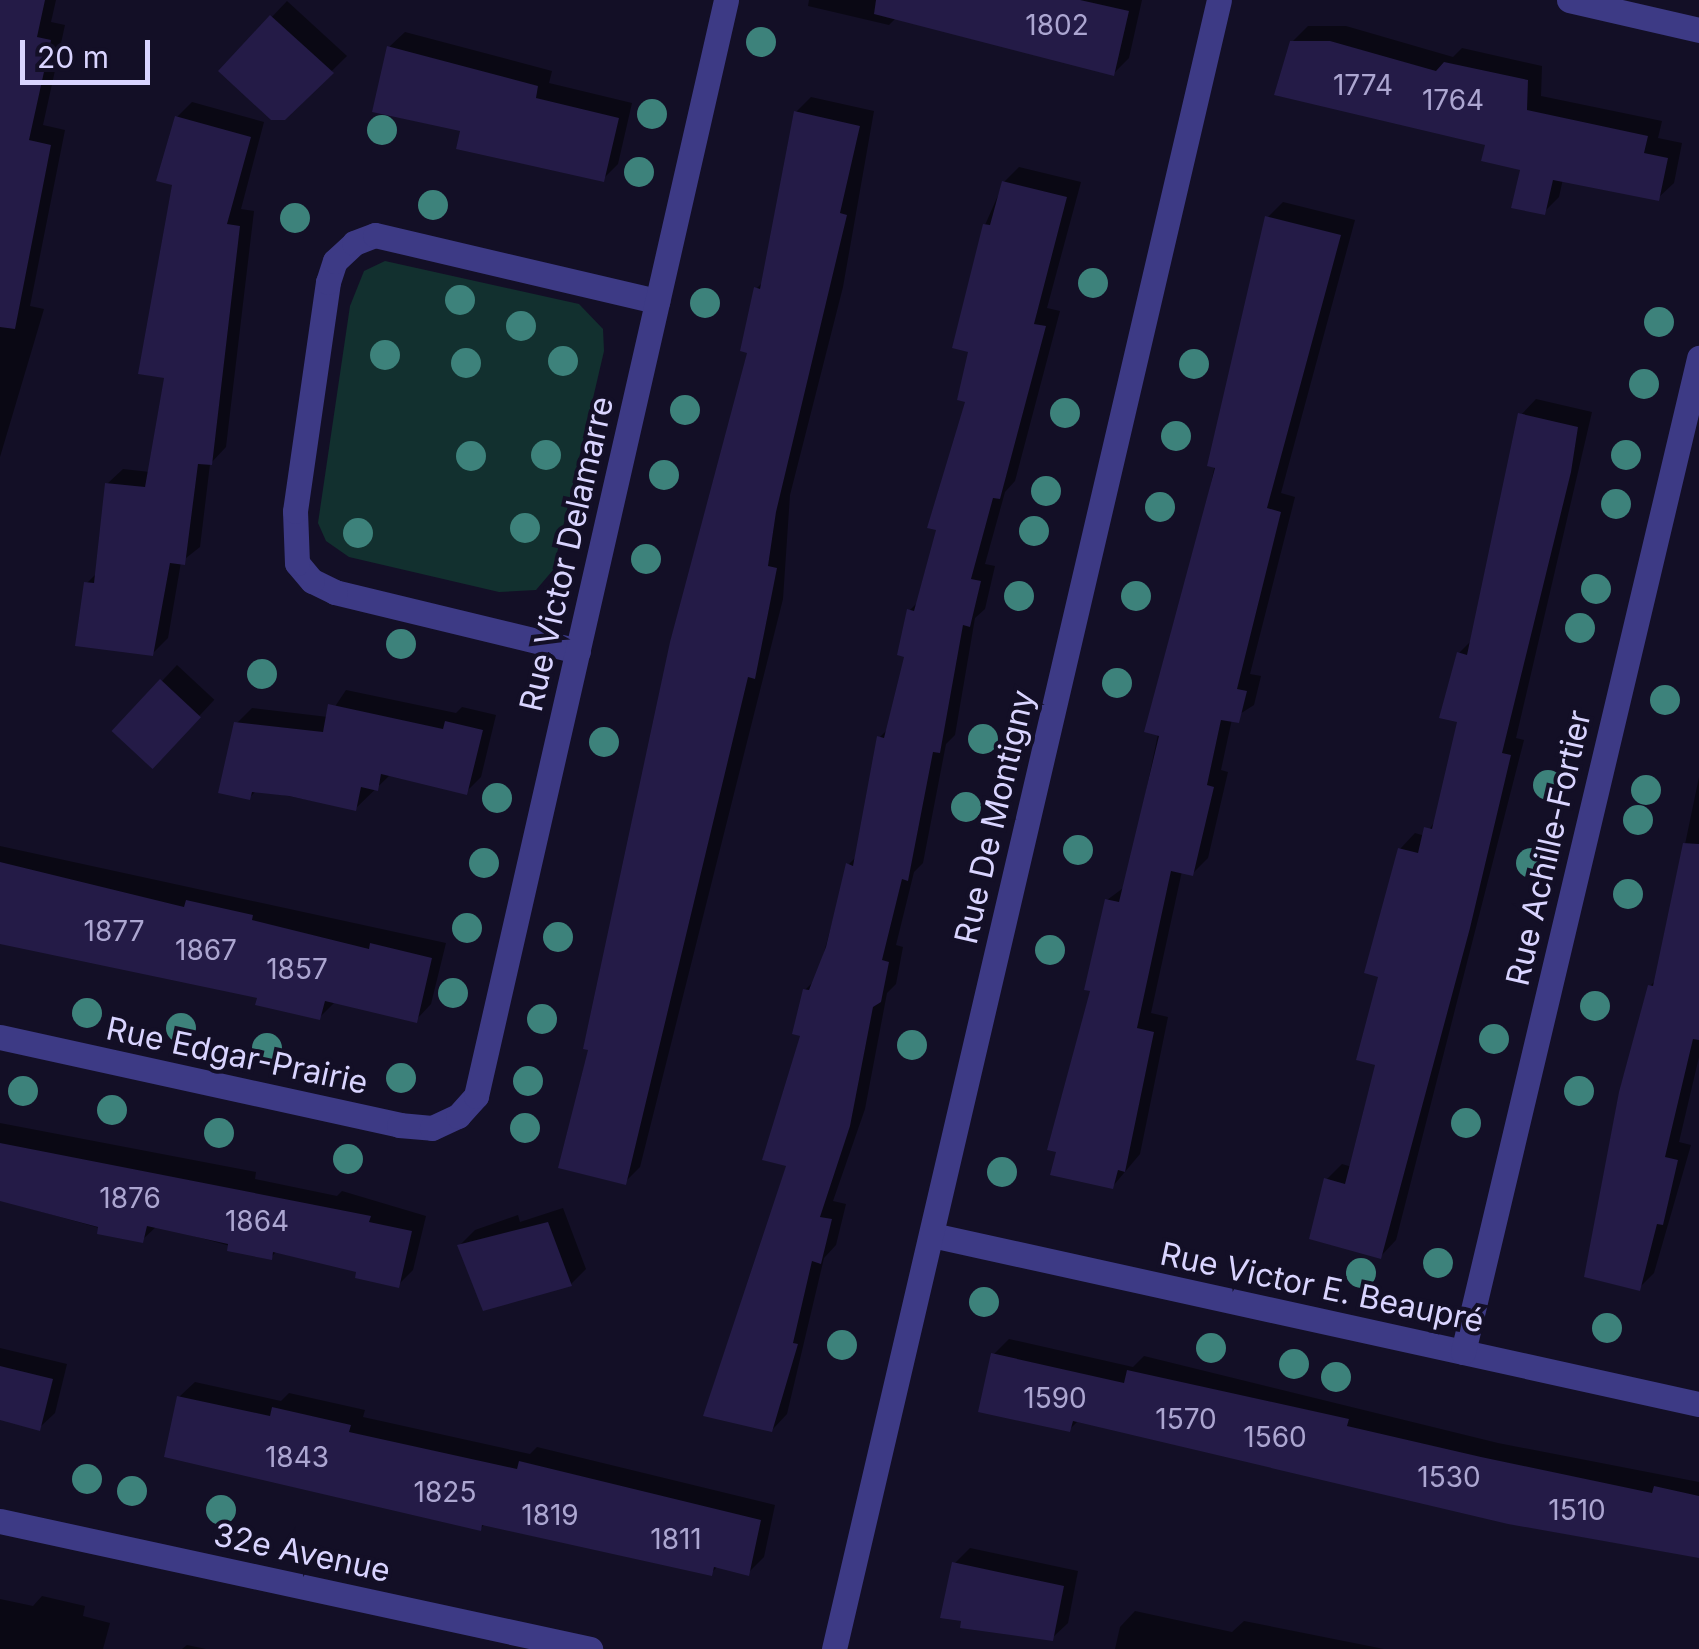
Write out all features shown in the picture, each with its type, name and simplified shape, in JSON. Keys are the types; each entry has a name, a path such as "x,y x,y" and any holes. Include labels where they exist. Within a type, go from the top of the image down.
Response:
{"street":[{"name":"Rue Victor Delamarre","path":"458,1116 476,1096 486,1066 726,0"},
{"name":"Rue De Montigny","path":"834,1649 1219,0"},
{"path":"1570,0 1699,30"},
{"path":"578,652 336,592 312,581 298,563 295,511 328,282 335,261 354,242 375,235 657,301"},
{"name":"Rue Achille-Fortier","path":"1463,1352 1699,358"},
{"name":"Rue Edgar-Prairie","path":"0,1037 400,1125 432,1128 458,1116"},
{"name":"Rue Victor E. Beaupré","path":"932,1235 1699,1404"},
{"name":"32e Avenue","path":"0,1520 590,1649"}],"green space":[{"path":"385,261 579,304 603,329 604,351 553,570 536,590 499,592 349,557 326,541 318,523 350,306 364,271"}],"building":[{"path":"0,0 45,0 37,37 51,40 29,140 51,145 15,329 0,327"},
{"path":"876,0 1080,0 1129,11 1114,76 874,14"},
{"path":"270,15 334,73 285,120 271,120 218,71"},
{"path":"1290,41 1330,41 1436,71 1444,62 1528,80 1527,110 1648,136 1644,153 1668,158 1659,201 1553,180 1545,215 1511,208 1520,170 1481,161 1485,145 1274,95"},
{"path":"387,46 538,86 536,98 619,118 604,182 456,149 460,131 372,112"},
{"path":"794,111 860,126 840,213 847,215 776,512 768,566 777,568 755,679 748,677 626,1185 558,1168 588,1050 583,1049 670,642 747,353 740,351 754,287 760,289"},
{"path":"175,116 251,137 227,224 240,226 212,465 198,464 185,565 170,563 153,656 75,646 84,582 94,583 105,483 145,487 164,378 138,374 172,185 156,181"},
{"path":"1002,181 1067,197 1034,324 1046,326 1000,499 993,498 971,579 981,581 970,627 963,625 940,753 933,752 908,881 902,879 882,960 889,962 881,1002 873,1007 850,1126 820,1217 832,1219 821,1264 812,1261 793,1343 798,1344 772,1432 703,1416 786,1166 762,1160 800,1036 792,1034 803,989 809,990 826,947 846,863 853,866 877,736 884,738 904,657 897,655 907,609 914,611 936,530 927,528 965,402 957,400 968,352 952,348 983,224 990,225"},
{"path":"1265,216 1341,235 1267,508 1281,512 1237,689 1247,691 1239,723 1221,720 1207,785 1214,787 1193,876 1171,871 1137,1028 1154,1032 1125,1172 1118,1170 1113,1189 1050,1175 1056,1152 1047,1150 1090,991 1084,990 1105,899 1119,902 1159,736 1144,732 1215,468 1207,466"},
{"path":"1518,413 1578,427 1571,472 1502,753 1511,755 1470,928 1381,1259 1309,1239 1324,1178 1345,1184 1375,1065 1356,1060 1378,977 1364,973 1398,848 1418,853 1424,827 1432,829 1457,722 1439,718 1457,652 1467,655"},
{"path":"160,679 201,717 153,769 112,731"},
{"path":"328,704 443,729 445,721 483,730 467,795 381,774 378,791 361,787 356,811 289,796 252,792 250,800 218,793 234,722 323,732"},
{"path":"1683,843 1699,844 1699,1040 1693,1039 1665,1157 1678,1160 1663,1225 1657,1224 1640,1291 1584,1277 1619,1092 1648,985 1653,986"},
{"path":"0,862 184,907 186,900 253,915 252,920 369,949 370,943 432,958 417,1023 325,1001 320,1020 255,1005 257,998 0,944"},
{"path":"0,1143 371,1216 369,1222 412,1231 399,1288 355,1278 356,1272 273,1252 272,1260 227,1251 228,1244 147,1226 143,1243 97,1234 98,1227 0,1201"},
{"path":"548,1222 572,1286 483,1311 457,1245"},
{"path":"991,1353 1124,1383 1127,1370 1349,1419 1347,1426 1481,1457 1652,1493 1654,1486 1699,1496 1699,1558 1508,1524 1073,1421 1070,1432 978,1412"},
{"path":"0,1366 53,1379 40,1431 0,1420"},
{"path":"177,1396 270,1416 272,1407 351,1425 349,1432 517,1469 519,1461 761,1520 749,1576 714,1567 712,1576 482,1525 481,1531 164,1457"},
{"path":"952,1562 1064,1586 1053,1641 960,1628 961,1621 940,1618"}]}
